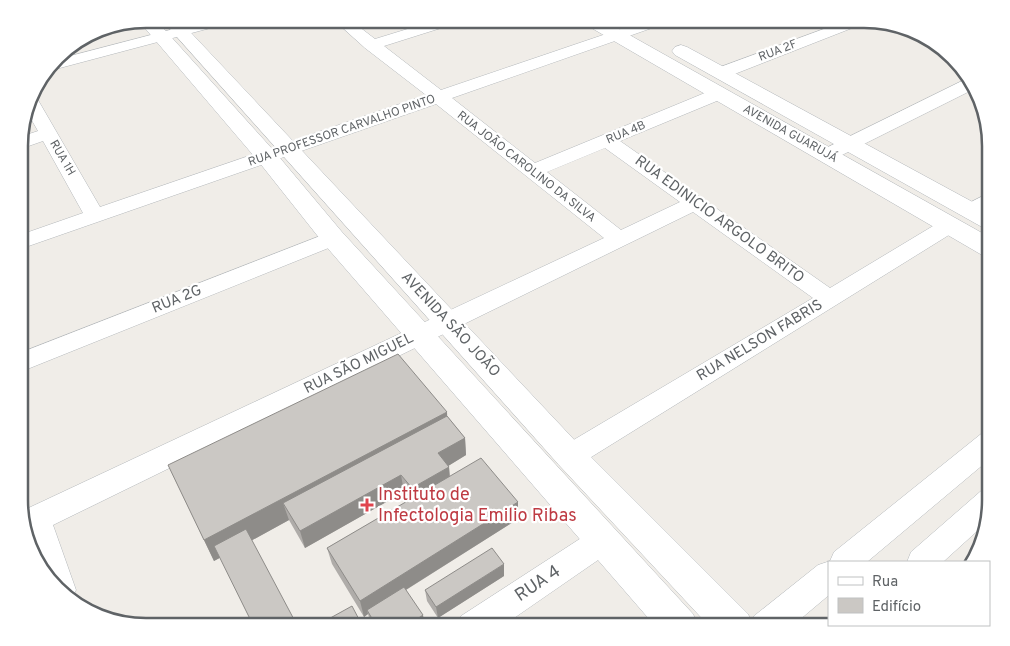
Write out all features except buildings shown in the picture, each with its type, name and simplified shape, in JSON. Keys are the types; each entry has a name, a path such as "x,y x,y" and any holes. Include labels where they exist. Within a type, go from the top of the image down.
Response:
{"street":[{"path":"64,61 158,28"},
{"name":"AVENIDA SÃO JOÃO","path":"166,28 278,154 448,322 570,456 727,618"},
{"name":"RUA JOÃO CAROLINO DA SILVA","path":"351,28 619,240"},
{"path":"372,45 426,28"},
{"name":"RUA PROFESSOR CARVALHO PINTO","path":"28,239 439,98 623,28"},
{"name":"AVENIDA GUARUJÁ","path":"627,28 718,94 982,244"},
{"name":"AVENIDA GUARUJÁ","path":"628,28 721,73 982,217"},
{"name":"RUA 2F","path":"721,73 840,28"},
{"path":"828,155 966,86"},
{"name":"RUA 4B","path":"532,172 718,94"},
{"name":"RUA 1H","path":"34,109 95,216"},
{"path":"28,140 48,134"},
{"name":"RUA EDINICIO ARGOLO BRITO","path":"608,141 830,299"},
{"name":"AVENIDA SÃO JOÃO","path":"278,154 333,238 672,618"},
{"name":"RUA SÃO MIGUEL","path":"30,521 694,203"},
{"path":"970,210 982,203"},
{"name":"RUA NELSON FABRIS","path":"570,456 950,225"},
{"name":"RUA 2G","path":"28,360 333,238"},
{"path":"846,561 982,449"},
{"path":"923,561 982,508"},
{"path":"31,527 52,571"},
{"name":"RUA 4","path":"486,618 603,540"},
{"path":"777,618 828,576"}],"place":[{"name":"Instituto de Infectologia Emilio Ribas","path":"367,505"}]}
